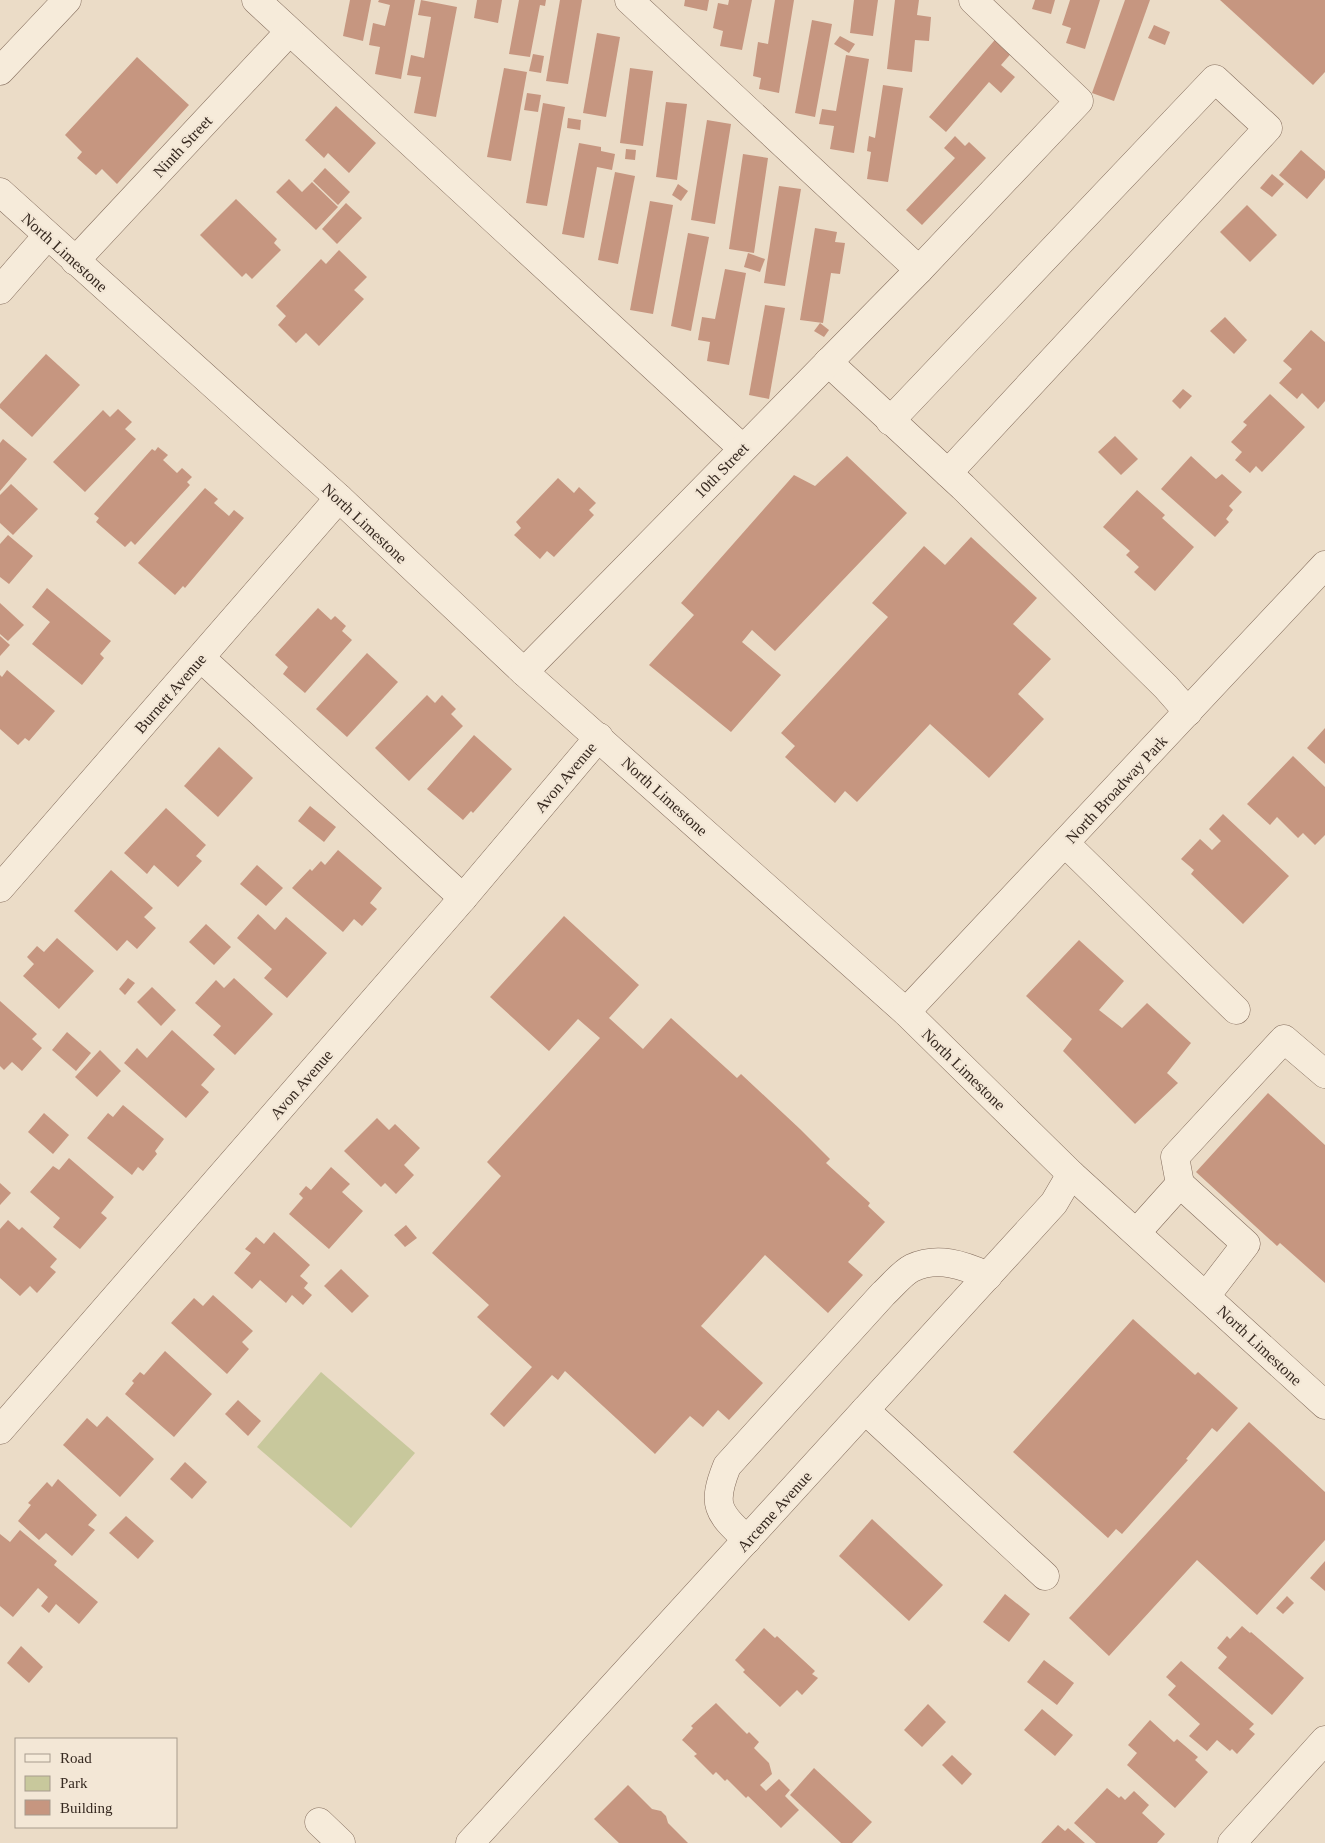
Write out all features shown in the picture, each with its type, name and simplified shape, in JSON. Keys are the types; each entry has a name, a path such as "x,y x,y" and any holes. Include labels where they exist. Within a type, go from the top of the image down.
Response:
{"street":[{"path":"0,70 67,0"},
{"path":"256,0 742,448"},
{"path":"628,0 919,270"},
{"name":"10th Street","path":"524,672 919,270 1080,101 973,0"},
{"name":"Ninth Street","path":"75,261 289,32"},
{"path":"890,420 1214,79 1268,128 948,473"},
{"name":"North Limestone","path":"0,192 339,498 524,672 906,1012 1071,1174 1325,1405"},
{"path":"0,290 47,236"},
{"path":"828,362 982,505 1166,687 1188,712"},
{"name":"Burnett Avenue","path":"0,888 339,498"},
{"name":"North Broadway Park","path":"906,1012 1066,844 1325,565"},
{"path":"201,658 463,898"},
{"name":"Avon Avenue","path":"0,1430 463,898 599,737"},
{"path":"1066,844 1236,1010"},
{"path":"1206,1296 1246,1244 1180,1184 1176,1157 1284,1039 1325,1074"},
{"name":"Arceme Avenue","path":"470,1843 1054,1203 1071,1174"},
{"path":"1136,1232 1180,1184"},
{"path":"747,1540 724,1518 718,1503 720,1483 728,1466 883,1294 911,1269 927,1263 942,1262 964,1266 988,1276"},
{"path":"865,1410 1045,1576"},
{"path":"1232,1843 1325,1740"},
{"path":"319,1822 341,1843"}],"green space":[{"path":"321,1372 415,1453 351,1528 257,1447"}],"building":[{"path":"350,0 371,0 363,41 343,36"},
{"path":"379,0 415,0 401,79 375,74 380,47 369,45 373,23 385,26 390,5 378,2"},
{"path":"421,0 457,7 436,117 414,113 421,77 407,75 411,55 424,58 431,17 418,15"},
{"path":"477,0 502,0 498,23 474,18"},
{"path":"519,0 546,0 545,6 540,5 530,57 509,54"},
{"path":"560,0 582,0 568,84 546,81"},
{"path":"685,0 709,0 707,11 684,6"},
{"path":"729,0 752,0 742,50 720,46 723,31 713,28 718,3 728,5"},
{"path":"775,0 794,0 779,93 759,89 761,78 753,76 758,42 768,44"},
{"path":"854,0 878,0 873,36 850,33"},
{"path":"895,0 919,0 917,15 931,17 929,41 915,40 912,72 887,69"},
{"path":"1035,0 1055,0 1051,14 1032,9"},
{"path":"1070,0 1100,0 1085,49 1066,43 1071,28 1062,25"},
{"path":"1125,0 1150,0 1114,101 1092,93"},
{"path":"1220,0 1325,0 1325,72 1313,85"},
{"path":"812,20 832,24 815,117 795,113"},
{"path":"1154,25 1170,32 1165,45 1148,38"},
{"path":"597,33 620,37 606,117 583,113"},
{"path":"999,35 1015,49 1001,65 1015,77 1001,93 989,82 946,132 929,117"},
{"path":"840,36 855,44 849,53 834,44"},
{"path":"533,54 544,56 541,73 529,71"},
{"path":"846,55 869,59 854,153 830,149 834,126 819,124 822,109 836,111"},
{"path":"137,57 189,105 117,184 102,169 96,175 77,158 82,152 65,135"},
{"path":"504,68 527,72 511,161 487,157"},
{"path":"630,68 653,71 643,146 620,143"},
{"path":"883,85 903,88 888,182 867,179 871,152 867,151 869,136 875,138"},
{"path":"527,93 541,95 538,112 524,110"},
{"path":"666,102 687,104 677,180 656,177"},
{"path":"543,103 565,107 547,206 526,203"},
{"path":"336,106 376,143 349,173 328,153 324,158 305,140"},
{"path":"568,118 581,120 580,130 567,128"},
{"path":"707,120 731,124 715,224 691,220"},
{"path":"955,136 965,146 969,142 986,158 922,225 906,210 955,158 944,148"},
{"path":"579,143 601,147 601,151 615,154 612,170 597,167 584,238 562,234"},
{"path":"626,149 636,150 635,160 625,159"},
{"path":"1301,150 1325,171 1325,178 1307,199 1279,175"},
{"path":"743,154 768,158 754,253 729,249"},
{"path":"325,168 350,192 338,205 313,181"},
{"path":"615,172 635,176 618,264 598,260"},
{"path":"1272,174 1284,184 1272,197 1260,188"},
{"path":"289,179 302,192 312,182 338,207 316,230 276,192"},
{"path":"678,184 688,191 681,201 672,195"},
{"path":"779,186 801,189 785,286 764,283"},
{"path":"236,199 277,239 274,243 281,250 252,279 246,273 242,277 200,235"},
{"path":"650,201 673,205 653,314 630,310"},
{"path":"346,203 362,218 337,244 322,229"},
{"path":"1247,205 1277,235 1250,262 1220,232"},
{"path":"815,228 837,232 835,242 845,243 840,274 831,273 823,323 800,320"},
{"path":"688,233 709,237 691,331 671,326"},
{"path":"339,250 367,277 354,290 364,299 319,346 306,333 296,343 278,325 286,316 276,306 321,259 326,264"},
{"path":"748,253 765,259 760,272 744,267"},
{"path":"725,269 746,273 729,365 707,361 710,342 698,340 702,317 715,319"},
{"path":"765,305 785,308 769,399 749,395"},
{"path":"1225,317 1247,340 1234,354 1210,331"},
{"path":"820,323 829,330 824,337 814,331"},
{"path":"1311,330 1325,342 1325,401 1318,409 1302,393 1297,399 1279,383 1292,369 1283,361"},
{"path":"46,354 80,385 32,437 0,408 0,404"},
{"path":"1183,389 1192,396 1180,409 1172,401"},
{"path":"1270,394 1305,427 1262,472 1256,466 1250,473 1235,460 1242,452 1231,442 1247,425 1243,422"},
{"path":"118,409 132,422 125,429 136,439 85,492 53,462 103,410 110,417"},
{"path":"1115,436 1138,459 1121,475 1098,452"},
{"path":"3,439 27,459 0,491 0,443"},
{"path":"158,447 168,455 163,460 177,473 182,468 192,477 187,482 190,485 135,545 131,541 125,547 96,522 99,518 94,514 152,449 155,451"},
{"path":"847,456 907,513 775,651 752,630 742,642 781,675 731,732 649,665 694,615 681,603 794,475 815,486"},
{"path":"1191,456 1216,479 1222,474 1242,492 1229,506 1233,510 1226,519 1229,522 1215,537 1161,489"},
{"path":"558,478 574,493 579,487 596,503 589,510 594,515 554,557 547,551 540,559 514,535 521,528 516,522"},
{"path":"11,484 38,509 13,535 0,523 0,495"},
{"path":"205,488 218,499 214,503 229,516 234,510 244,518 185,588 183,586 175,595 138,563"},
{"path":"1137,490 1165,515 1162,518 1194,547 1155,591 1134,572 1139,567 1126,555 1130,551 1103,527"},
{"path":"8,535 33,556 9,584 0,577 0,544"},
{"path":"971,537 1037,598 1013,624 1051,659 1018,694 1044,719 989,778 930,724 857,802 845,791 835,803 785,757 795,746 781,733 888,617 872,603 924,546 945,565"},
{"path":"47,588 111,641 100,654 104,658 82,685 32,644 50,622 32,607"},
{"path":"0,603 24,625 8,641 0,634"},
{"path":"318,608 331,620 335,616 346,626 342,631 352,640 305,693 283,674 288,667 275,655"},
{"path":"0,636 10,645 0,656"},
{"path":"367,653 398,682 347,737 316,709"},
{"path":"7,670 55,711 29,741 25,738 18,745 0,729 0,675 2,677"},
{"path":"427,695 435,703 442,695 456,709 451,714 463,726 409,781 375,748"},
{"path":"1325,728 1325,764 1307,748"},
{"path":"474,735 512,769 473,813 471,811 463,820 427,789"},
{"path":"219,747 253,778 218,817 184,786"},
{"path":"1293,756 1325,787 1325,835 1315,845 1303,833 1298,838 1277,817 1270,825 1247,804"},
{"path":"310,806 336,827 324,842 298,821"},
{"path":"166,808 206,845 196,856 202,861 178,887 154,865 147,874 124,853"},
{"path":"1223,814 1289,876 1243,924 1191,874 1194,870 1181,859 1200,839 1212,850 1221,841 1209,829"},
{"path":"338,850 382,888 370,903 377,909 362,926 354,919 343,932 292,888 310,869 312,871 321,861 325,865"},
{"path":"257,865 283,888 266,906 240,884"},
{"path":"111,870 153,908 144,917 156,928 137,949 127,940 117,951 74,911"},
{"path":"258,914 275,930 286,917 327,953 287,998 264,978 272,969 237,938"},
{"path":"564,916 639,985 609,1018 643,1049 671,1018 737,1078 741,1074 800,1129 830,1159 826,1163 870,1203 868,1206 885,1222 848,1262 863,1275 828,1313 765,1255 701,1326 763,1383 729,1420 718,1410 703,1427 690,1416 655,1454 565,1371 558,1380 552,1375 504,1427 490,1414 532,1367 477,1317 489,1305 432,1253 501,1176 487,1162 600,1038 578,1019 549,1051 490,997"},
{"path":"206,924 231,947 214,965 189,942"},
{"path":"57,938 94,971 59,1009 23,976 34,964 27,957 37,946 44,952"},
{"path":"1079,940 1124,981 1099,1010 1122,1028 1147,1003 1191,1043 1167,1073 1178,1083 1135,1124 1063,1051 1072,1039 1026,996"},
{"path":"128,978 135,983 125,995 119,989"},
{"path":"234,978 273,1014 235,1055 213,1035 221,1026 195,1003 216,980 224,988"},
{"path":"152,987 176,1010 161,1026 137,1002"},
{"path":"0,1001 37,1034 32,1039 42,1048 22,1071 12,1062 4,1070 0,1066"},
{"path":"172,1030 215,1069 201,1085 209,1092 186,1118 124,1063 137,1048 147,1058"},
{"path":"67,1032 91,1053 76,1071 52,1050"},
{"path":"100,1050 121,1071 97,1097 75,1077"},
{"path":"1268,1093 1325,1145 1325,1283 1280,1243 1277,1246 1196,1172"},
{"path":"123,1105 164,1139 155,1151 157,1154 143,1171 138,1167 132,1175 87,1138 108,1113 113,1117"},
{"path":"44,1113 69,1135 53,1154 28,1132"},
{"path":"377,1118 389,1130 395,1124 420,1148 404,1165 414,1175 396,1194 385,1183 381,1187 344,1151"},
{"path":"69,1158 114,1197 101,1213 107,1218 80,1249 53,1227 60,1218 30,1192 53,1166 59,1170"},
{"path":"331,1167 350,1184 342,1192 363,1211 329,1249 289,1214 303,1198 299,1194 306,1186 311,1190"},
{"path":"0,1183 11,1193 0,1205"},
{"path":"8,1220 19,1230 22,1227 57,1259 50,1267 56,1272 37,1293 30,1286 20,1296 0,1278 0,1229"},
{"path":"406,1225 417,1238 405,1247 394,1235"},
{"path":"274,1232 310,1265 300,1276 308,1283 304,1288 312,1295 303,1305 292,1295 286,1303 260,1280 252,1289 234,1273 251,1253 245,1249 256,1237 264,1244"},
{"path":"341,1269 369,1296 352,1313 324,1286"},
{"path":"213,1295 253,1331 242,1342 249,1349 227,1374 171,1323 194,1298 203,1306"},
{"path":"1133,1319 1195,1375 1198,1372 1238,1408 1217,1432 1212,1428 1186,1459 1188,1460 1122,1534 1116,1529 1108,1538 1013,1452"},
{"path":"165,1351 212,1394 174,1437 125,1394 134,1383 132,1381 140,1372 144,1375"},
{"path":"238,1400 261,1421 248,1436 225,1414"},
{"path":"107,1416 154,1459 120,1497 63,1445 87,1418 97,1427"},
{"path":"1249,1422 1325,1492 1325,1540 1257,1615 1197,1560 1109,1656 1069,1618"},
{"path":"185,1462 207,1482 192,1499 170,1479"},
{"path":"58,1479 97,1515 88,1525 95,1530 72,1556 46,1533 39,1540 18,1521 31,1505 28,1503 47,1482 52,1487"},
{"path":"126,1516 154,1541 138,1559 109,1533"},
{"path":"872,1519 943,1585 909,1621 839,1556"},
{"path":"20,1530 57,1561 54,1565 98,1602 79,1624 56,1604 49,1613 41,1606 48,1597 38,1588 13,1617 0,1606 0,1534 10,1542"},
{"path":"1325,1561 1325,1591 1310,1578"},
{"path":"1005,1594 1030,1614 1009,1642 983,1622"},
{"path":"1287,1596 1294,1603 1283,1614 1276,1608"},
{"path":"1242,1626 1304,1678 1272,1715 1218,1668 1227,1657 1217,1648 1227,1636 1230,1639"},
{"path":"764,1628 775,1638 777,1636 815,1671 812,1674 818,1678 802,1695 797,1690 780,1707 743,1672 745,1670 735,1660"},
{"path":"21,1646 43,1667 29,1683 7,1663"},
{"path":"1044,1660 1074,1683 1057,1705 1027,1682"},
{"path":"1181,1661 1254,1724 1249,1729 1255,1734 1237,1754 1232,1749 1230,1751 1217,1740 1207,1751 1189,1736 1200,1724 1168,1695 1176,1686 1166,1677"},
{"path":"716,1703 747,1734 749,1732 759,1742 754,1748 769,1763 772,1774 760,1785 766,1791 779,1779 790,1790 785,1796 799,1810 781,1828 748,1796 746,1798 727,1779 725,1781 716,1772 713,1775 694,1756 697,1754 682,1740 693,1728 691,1726"},
{"path":"928,1704 946,1722 922,1747 904,1730"},
{"path":"1042,1709 1073,1735 1055,1756 1024,1730"},
{"path":"1150,1720 1174,1742 1177,1739 1198,1757 1195,1760 1208,1772 1175,1808 1127,1765 1137,1753 1128,1745"},
{"path":"952,1755 972,1774 962,1785 942,1765"},
{"path":"814,1768 872,1822 852,1843 841,1843 790,1795"},
{"path":"628,1785 652,1809 661,1811 666,1816 668,1823 688,1843 619,1843 594,1819"},
{"path":"1107,1788 1119,1798 1121,1796 1125,1800 1134,1791 1149,1805 1142,1813 1165,1834 1157,1843 1096,1843 1074,1823"},
{"path":"1058,1825 1065,1831 1068,1828 1085,1843 1041,1843"}]}
